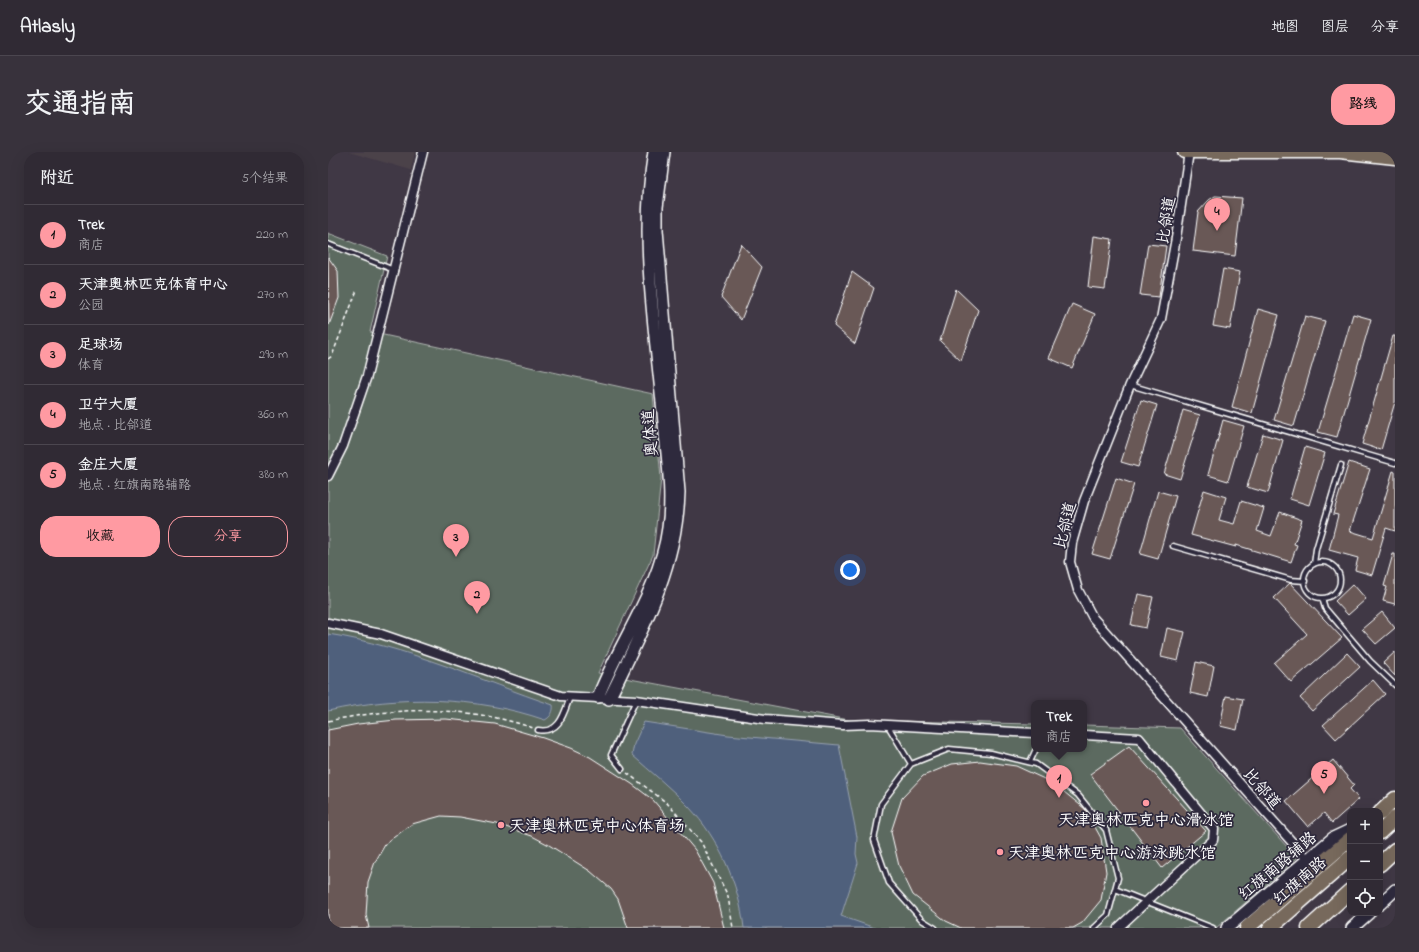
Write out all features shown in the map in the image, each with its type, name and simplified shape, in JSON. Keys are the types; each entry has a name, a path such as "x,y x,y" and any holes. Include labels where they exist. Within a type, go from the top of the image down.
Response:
{"highway":[{"path":"1383,810 1395,799"},
{"path":"1383,829 1395,817"},
{"path":"1247,928 1347,842"},
{"path":"1383,861 1395,850"},
{"name":"红旗南路","path":"1270,928 1347,861"},
{"path":"1310,928 1347,894"}],"main road":[{"path":"1184,152 1340,152 1395,158"}],"street":[{"path":"328,476 343,446 367,376 423,152"},
{"name":"奥体道","path":"603,698 654,578 663,551 668,529 670,490 648,237 649,198 654,152"},
{"path":"603,698 649,616 672,550 677,524 679,492 657,230 658,200 664,152"},
{"name":"比邻道","path":"1189,152 1165,304 1161,319 1130,385 1084,501 1072,543 1070,562 1078,590 1094,618 1307,859"},
{"path":"328,623 381,634 561,696 636,700 765,719 843,725 887,725 1031,733"},
{"path":"1087,735 1139,738 1214,829 1213,840 1148,902 1118,928"},
{"path":"1383,821 1395,817"},
{"name":"红旗南路辅路","path":"1227,928 1333,838 1347,831"},
{"path":"1383,901 1395,890"},
{"path":"1352,928 1366,916"}],"lane":[{"path":"328,244 394,270"},
{"path":"1130,385 1395,463"},
{"path":"1314,564 1316,549 1341,465"},
{"path":"1173,546 1291,580 1305,581"},
{"path":"1320,562 1332,565 1340,580 1336,590 1332,594 1322,598 1311,594 1307,590 1305,581 1306,572 1314,564 1320,562"},
{"path":"1322,598 1325,608 1330,614 1370,661 1395,685"},
{"path":"538,730 547,732 554,728 560,721 570,697"},
{"path":"622,769 611,755 636,700"},
{"path":"887,725 911,764"},
{"path":"935,928 922,920 889,883 874,840 881,804 911,764 949,749 991,753 1036,764 1078,795 1106,830 1118,878 1108,915 1095,928"},
{"path":"1030,762 1035,752"},
{"path":"1115,889 1213,928"}],"path":[{"path":"328,359 332,356 357,290"},
{"path":"328,721 362,714 416,710 463,712 505,718 538,730"},
{"path":"622,769 667,803 701,842 728,896 732,928"}],"shaded area":[{"path":"349,152 415,152 411,170"}],"green space":[{"path":"328,233 387,256 370,332 653,394 661,478 653,555 598,673 849,720 1031,724 1031,752 1087,752 1087,725 1180,728 1297,858 1216,928 328,928"}],"water":[{"path":"328,634 357,639 414,655 553,705 552,712 545,720 492,706 437,700 382,702 328,711"},
{"path":"644,722 728,735 839,745 857,837 856,854 858,863 841,916 875,928 744,928 738,895 726,863 710,833 682,800 632,755 634,744"}],"building":[{"path":"1215,196 1242,198 1235,256 1193,251 1198,212"},
{"path":"1094,236 1112,239 1105,289 1088,287"},
{"path":"741,244 762,267 741,320 721,297"},
{"path":"1148,244 1166,246 1159,297 1140,295"},
{"path":"328,257 338,271 339,298 329,325"},
{"path":"1223,269 1240,272 1230,329 1213,326"},
{"path":"852,272 874,288 855,344 834,326"},
{"path":"956,289 978,310 961,361 940,341"},
{"path":"1072,304 1095,314 1072,368 1049,358"},
{"path":"1258,309 1279,315 1252,413 1232,407"},
{"path":"1353,314 1371,319 1337,437 1318,432"},
{"path":"1305,316 1325,321 1294,426 1274,420"},
{"path":"1393,336 1395,336 1395,402 1381,450 1362,444"},
{"path":"1141,400 1157,405 1138,467 1121,462"},
{"path":"1183,410 1200,415 1180,479 1164,474"},
{"path":"1223,420 1244,426 1228,481 1208,475"},
{"path":"1263,434 1283,440 1268,493 1247,487"},
{"path":"1305,447 1325,453 1309,505 1290,499"},
{"path":"1349,462 1370,469 1350,531 1373,538 1393,471 1395,472 1395,531 1386,528 1372,575 1355,570 1358,558 1329,550 1338,515 1333,514"},
{"path":"1116,478 1134,484 1110,559 1092,554"},
{"path":"1204,490 1226,497 1219,520 1234,524 1241,501 1264,508 1257,531 1271,536 1280,512 1302,520 1294,544 1297,545 1291,562 1236,545 1236,547 1191,535"},
{"path":"1158,491 1176,496 1158,559 1140,554"},
{"path":"1393,554 1395,554 1395,604 1383,601 1387,587 1384,586"},
{"path":"1290,583 1342,638 1291,682 1274,663 1307,634 1274,598"},
{"path":"1353,584 1366,599 1348,615 1335,601"},
{"path":"1138,594 1153,597 1146,628 1131,625"},
{"path":"1382,612 1395,628 1376,644 1362,629"},
{"path":"1167,628 1185,632 1178,661 1161,657"},
{"path":"1395,652 1395,676 1383,663"},
{"path":"1347,653 1360,667 1312,711 1300,698"},
{"path":"1196,662 1214,666 1208,697 1190,693"},
{"path":"1373,680 1385,694 1336,739 1323,725"},
{"path":"1226,696 1243,699 1237,730 1220,726"},
{"name":"天津奥林匹克中心体育场","path":"446,719 495,724 543,738 571,748 590,757 632,784 653,800 695,850 713,883 724,928 628,928 618,899 611,889 590,871 549,845 532,836 497,824 460,817 441,816 412,824 386,843 375,862 368,882 366,915 369,928 328,928 328,730 358,724 396,720"},
{"name":"天津奥林匹克中心滑冰馆","path":"1129,746 1206,831 1162,868 1090,774"},
{"path":"1333,760 1354,785 1350,789 1359,799 1347,808 1332,823 1324,813 1308,827 1286,801"},
{"name":"天津奥林匹克中心游泳跳水馆","path":"980,761 1016,766 1053,783 1085,809 1101,838 1106,872 1101,900 1082,923 1073,928 961,928 946,921 913,895 899,866 891,832 902,798 923,776 952,764"}],"place":[{"name":"卫宁大厦","path":"1217,231"},
{"name":"足球场","path":"456,557"},
{"name":"天津奥林匹克体育中心","path":"477,614"},
{"name":"金庄大厦","path":"1324,794"},
{"name":"Trek","path":"1059,798"},
{"name":"天津奥林匹克中心滑冰馆","path":"1146,803"},
{"name":"天津奥林匹克中心体育场","path":"501,825"},
{"name":"天津奥林匹克中心游泳跳水馆","path":"1000,852"}]}
